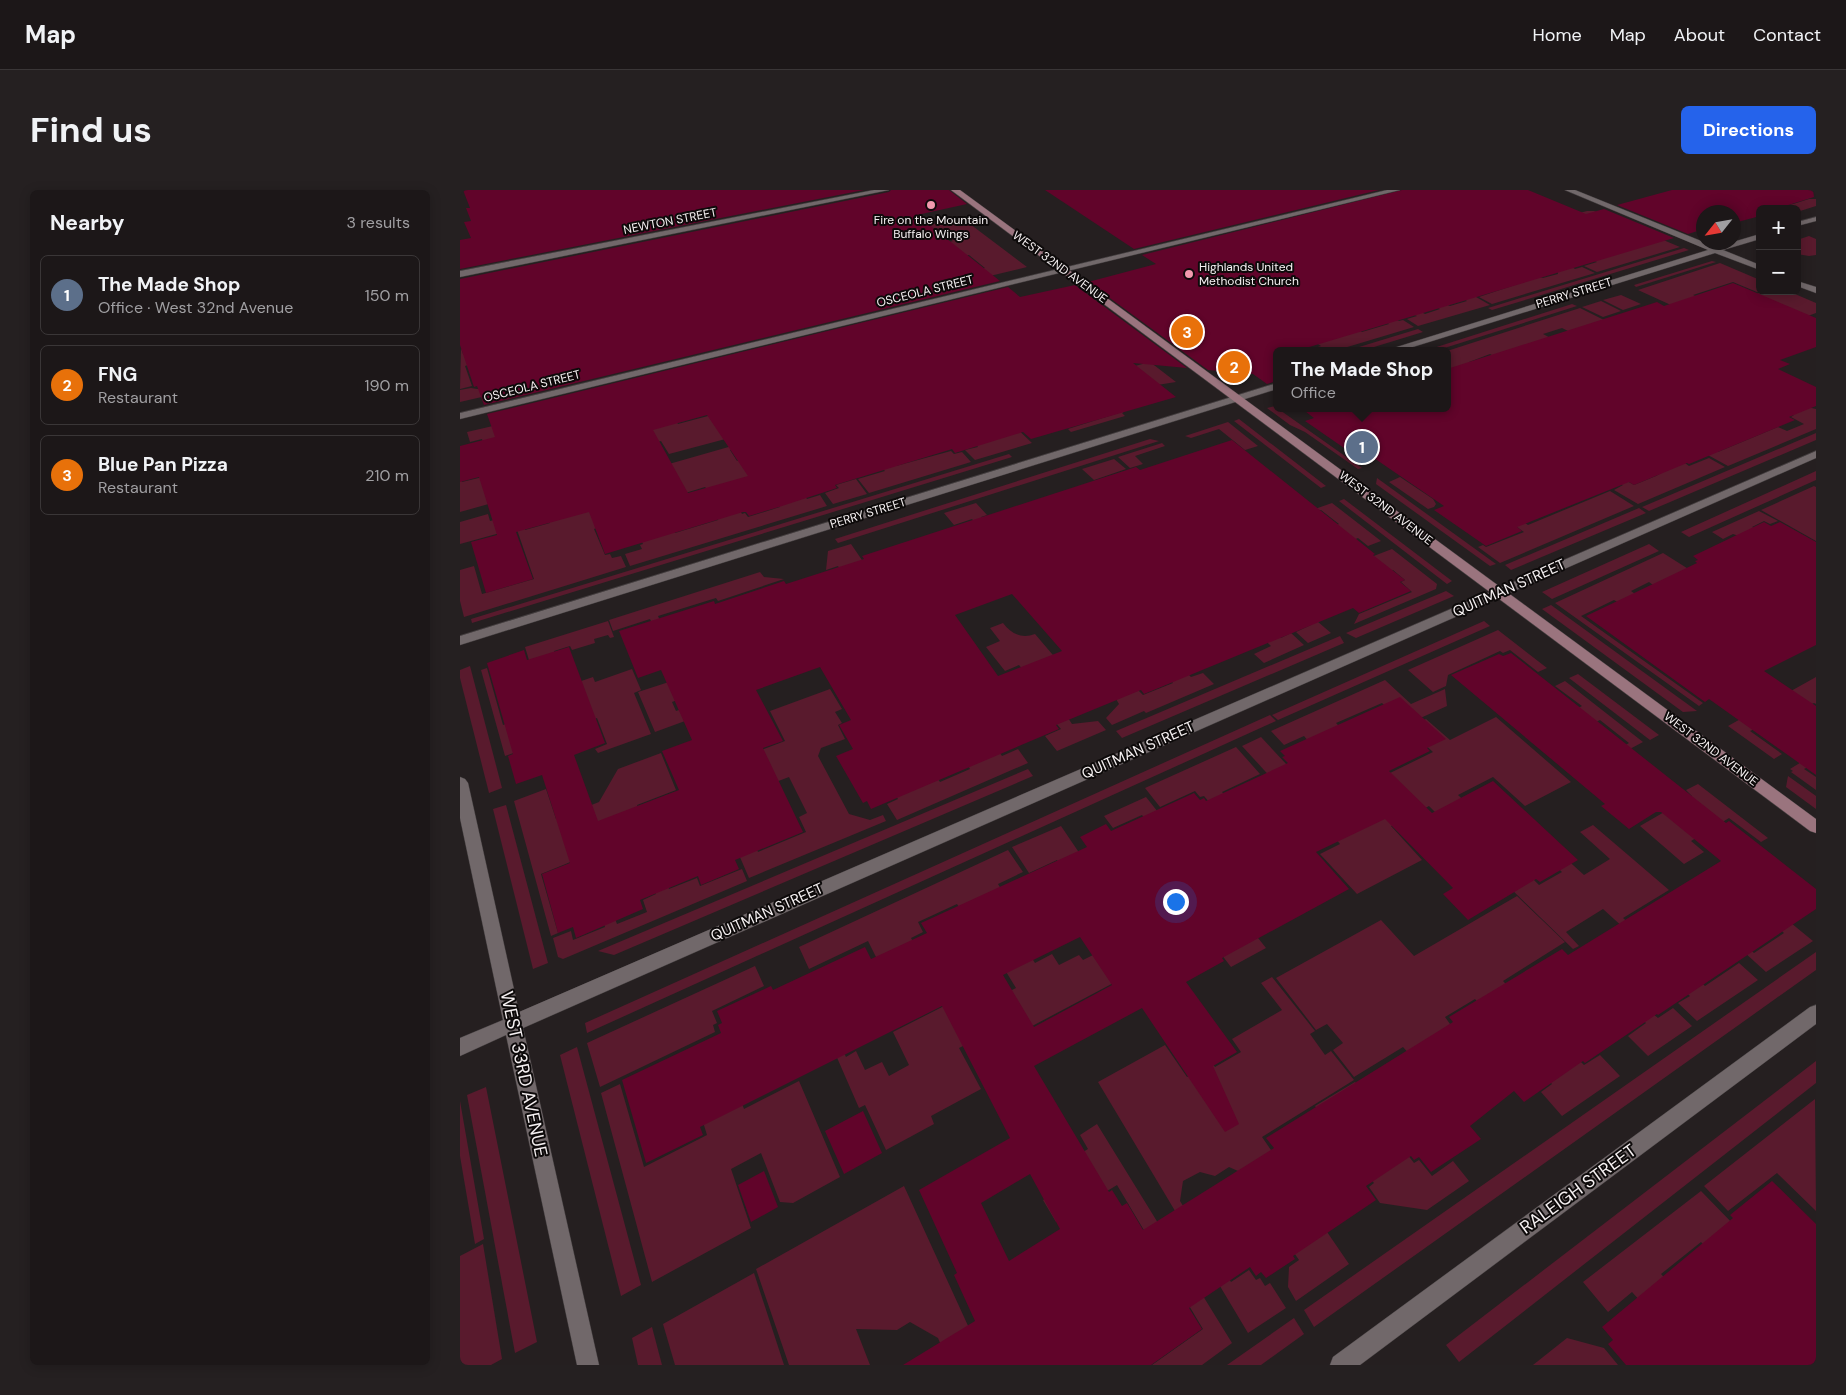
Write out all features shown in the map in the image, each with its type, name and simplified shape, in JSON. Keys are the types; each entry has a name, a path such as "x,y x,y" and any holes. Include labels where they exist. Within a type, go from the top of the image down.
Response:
{"street":[{"name":"NEWTON STREET","path":"460,274 885,190"},
{"name":"WEST 32ND AVENUE","path":"955,190 1816,827"},
{"name":"OSCEOLA STREET","path":"460,416 1396,190"},
{"path":"1568,190 1696,242"},
{"path":"1801,223 1816,219"},
{"name":"PERRY STREET","path":"1741,242 1756,237"},
{"path":"1715,250 1756,266"},
{"name":"PERRY STREET","path":"1402,347 1715,250"},
{"path":"1801,284 1816,290"},
{"name":"PERRY STREET","path":"460,641 1273,387"},
{"name":"QUITMAN STREET","path":"460,1046 1816,454"},
{"name":"WEST 33RD AVENUE","path":"460,783 588,1365"},
{"name":"RALEIGH STREET","path":"1340,1365 1816,1013"}],"shaded area":[{"path":"1715,190 1751,192 1784,205 1760,205"},
{"path":"1809,199 1816,199 1816,206 1801,211 1801,205 1790,205"},
{"path":"1594,211 1680,247 1597,272 1584,266 1597,262 1568,248 1548,221"},
{"path":"962,218 1027,267 873,304 985,268 969,255 954,258 895,255 953,241 934,228 904,234 897,232"},
{"path":"1809,236 1816,239 1816,255 1801,255 1801,239"},
{"path":"1684,248 1689,250 1492,310 1488,308"},
{"path":"1712,261 1716,262 1636,287 1634,285"},
{"path":"1720,263 1756,278 1756,292 1733,282 1693,295 1722,308 1756,294 1797,295 1816,303 1816,313 1805,317 1695,316 1638,290"},
{"path":"1572,267 1575,269 1582,267 1595,273 1492,304 1479,297 1539,277 1543,278 1558,274 1558,271"},
{"path":"1621,295 1641,304 1623,310 1603,300"},
{"path":"1476,297 1490,305 1418,326 1407,319 1417,316 1413,314 1421,312 1425,314 1440,309 1437,307 1445,304 1450,306 1467,301 1463,298"},
{"path":"1601,301 1621,311 1603,317 1582,307"},
{"path":"1572,304 1577,306 1448,347 1437,347"},
{"path":"1580,308 1604,320 1606,350 1562,328 1543,334 1596,362 1451,384 1451,350","holes":["1490,354 1522,372 1469,362"]},
{"path":"1395,319 1403,320 1414,327 1347,347 1318,347 1321,346 1315,342 1357,329 1362,332 1389,324 1387,322"},
{"path":"1418,329 1423,332 1374,347 1359,347"},
{"path":"461,348 463,354 538,384 460,402 460,390 477,389 508,382 468,365 465,366 472,386 460,389"},
{"path":"1150,362 1176,382 1157,385 1105,374"},
{"path":"1770,403 1789,403 1816,409 1816,429 1728,466 1664,431 1673,428 1718,452 1778,427 1787,431 1804,424 1791,417 1794,415"},
{"path":"1273,406 1273,412 1283,412 1362,468 1358,469 1267,408"},
{"path":"1125,411 1122,413 1125,416 1071,432 1068,429"},
{"path":"708,416 748,433 669,454 661,441 635,448 628,433 676,421 678,424"},
{"path":"1239,419 1326,486 1321,488 1234,421"},
{"path":"1008,420 1032,443 975,460 965,450 978,447 975,443"},
{"path":"510,422 513,432 483,443 482,439 470,442 467,432"},
{"path":"1228,422 1258,446 1245,450 1219,429 1191,438 1185,436"},
{"path":"1816,433 1816,440 1649,511 1642,507"},
{"path":"1150,439 1159,441 838,543 835,539"},
{"path":"1162,443 1165,446 1135,456 1143,464 1130,468 1118,457"},
{"path":"732,446 734,449 730,450 737,461 767,453 781,468 707,489 705,487 659,501 594,529 605,555 610,554 612,558 621,556 626,567 464,617 460,601 460,570 474,566 482,594 534,579 515,524 522,522 525,530 550,523 547,514 641,472"},
{"path":"868,450 896,466 951,451 954,454 962,452 971,462 869,493 858,479 885,471"},
{"path":"1009,454 1012,457 472,623 471,619"},
{"path":"1709,458 1725,467 1638,504 1614,490 1623,485 1585,462 1591,460 1634,485 1656,476 1682,461 1689,466"},
{"path":"1114,459 1126,469 1094,480 1082,469"},
{"path":"1816,471 1816,480 1689,537 1681,532"},
{"path":"491,475 514,497 460,512 460,478 462,482"},
{"path":"1400,477 1433,499 1436,504 1434,507 1428,509 1389,482"},
{"path":"1377,478 1496,564 1490,566 1376,484"},
{"path":"856,479 867,494 833,504 825,493 839,488 836,485"},
{"path":"725,485 742,514 745,513 748,517 780,507 778,503 804,495 807,499 820,495 827,506 630,566 625,554 642,549 640,545 643,544 628,513 659,504 675,533 718,520"},
{"path":"1814,486 1816,487 1816,541 1761,510"},
{"path":"1610,491 1634,506 1500,563 1478,547 1483,545 1486,547 1524,532 1483,503 1491,500 1528,525"},
{"path":"1344,499 1452,581 1447,584 1339,501"},
{"path":"976,503 987,515 981,517 1008,548 983,531 972,519 954,525 944,513"},
{"path":"1332,503 1381,541 1368,546 1358,538 1351,541 1332,527 1339,524 1321,510 1315,512 1312,510"},
{"path":"1639,508 1646,513 1511,570 1505,565"},
{"path":"1759,511 1778,521 1770,524 1764,521 1752,527 1815,563 1733,534 1723,539 1712,532"},
{"path":"488,514 490,521 507,517 511,530 460,544 460,522"},
{"path":"851,544 877,582 853,589 838,566 826,570 828,551"},
{"path":"1649,544 1659,551 1552,599 1542,592"},
{"path":"1392,549 1437,584 1436,589 1354,624 1359,614 1412,592 1401,582 1405,580 1393,570 1388,572 1371,557"},
{"path":"1663,553 1690,570 1656,587 1649,582 1631,591 1635,594 1621,604 1614,600 1581,616 1703,703 1699,706 1555,603"},
{"path":"760,572 764,577 784,579 718,601 716,598 658,616 672,648 664,650 650,619 613,631 609,620"},
{"path":"1271,589 1311,616 1331,633 1308,643 1296,632 1311,625"},
{"path":"1446,591 1454,596 1356,638 1346,633"},
{"path":"1224,601 1281,638 1291,633 1304,645 1264,663 1254,654 1271,646"},
{"path":"1551,605 1697,711 1683,712 1542,609"},
{"path":"608,621 614,637 610,638 608,635 594,639 595,643 572,650 570,646 554,651 555,655 532,670 525,647"},
{"path":"1484,621 1490,626 1278,720 1272,715"},
{"path":"1003,623 1010,630 1021,636 1035,634 1058,661 1028,676 1019,665 1005,671 986,647 1000,641 990,628"},
{"path":"1498,630 1547,668 1538,672 1510,650 1503,653 1500,651 1448,675 1446,686 1433,692 1408,670"},
{"path":"1340,636 1344,643 1122,738 1116,731"},
{"path":"470,666 502,788 489,793 460,678 460,670"},
{"path":"487,668 503,725 545,710 540,695 593,677 595,682 632,669 641,690 634,693 651,734 598,753 595,749 607,744 597,718 562,730 563,735 505,756 481,670"},
{"path":"1186,672 1191,677 1203,673 1214,684 1146,713 1144,711 1112,725 1106,718 1119,704 1116,699 1138,690 1143,695 1173,683 1169,678"},
{"path":"1578,674 1659,735 1650,740 1569,678"},
{"path":"1816,677 1816,704 1814,703 1750,731 1782,754 1774,759 1728,726"},
{"path":"1385,680 1411,704 1445,689 1447,706 1405,725 1382,703 1336,723 1365,753 1310,743 1304,736 1284,745 1271,731"},
{"path":"672,681 680,699 672,702 676,711 679,710 685,721 655,732 638,692"},
{"path":"1565,681 1643,742 1628,750 1624,746 1629,743 1600,720 1592,724 1575,710 1582,706 1555,686"},
{"path":"830,689 842,709 835,712 842,723 838,725 845,739 821,748 818,756 849,814 870,820 883,815 886,821 749,878 714,797 730,790 758,852 806,832 799,817 807,813 789,777 739,796 725,764 785,741 770,711"},
{"path":"1270,715 1276,721 587,1033 585,1023"},
{"path":"1496,717 1571,782 1525,806 1493,777 1458,795 1489,825 1463,840 1429,806 1391,826 1422,860 1357,894 1320,854 1340,844 1330,832 1388,774 1433,752 1407,728 1426,719 1450,740"},
{"path":"1068,718 1072,724 1098,721 1106,730 1057,751 1045,736 1061,729 1056,723"},
{"path":"1261,737 1314,794 1276,783 1242,746"},
{"path":"1236,747 1260,774 1222,792 1262,837 1246,845 1204,796 1200,797 1195,791 1160,807 1145,788"},
{"path":"997,749 1002,756 1018,749 1028,763 897,820 887,804 898,799 894,792 935,775 940,782 970,769 966,762"},
{"path":"661,753 676,790 637,805 669,889 697,878 700,886 742,869 747,881 563,959 558,957 553,938 571,931 573,940 605,927 603,918 613,914 617,924 647,912 643,900 656,894 634,836 541,874 558,933 551,936 514,801 546,789 556,819 599,802 618,769"},
{"path":"1816,753 1810,766 1804,769 1816,777 1816,790 1791,772 1793,771 1790,769"},
{"path":"1028,769 1033,776 614,955 598,951"},
{"path":"1788,776 1816,796 1816,809 1786,787"},
{"path":"1698,784 1768,838 1761,842 1729,818 1691,841 1704,852 1684,864 1640,826 1692,796 1686,790"},
{"path":"1146,797 1266,948 1231,967 1198,924 1198,887 1142,815 1113,828 1104,816"},
{"path":"506,805 548,963 533,969 493,809"},
{"path":"1593,825 1669,890 1623,918 1693,981 1697,979 1705,986 1739,963 1758,980 1697,1021 1678,1003 1690,996 1678,985 1682,981 1603,909 1566,932 1579,946 1573,949 1508,886 1528,874 1539,885 1562,872 1541,852 1552,846 1584,875 1610,859 1580,832"},
{"path":"1061,826 1080,854 1063,868 1057,860 1029,873 1012,847"},
{"path":"1008,850 1023,872 998,884 1004,894 962,912 957,904 918,922 923,932 911,938 946,1002 908,1021 868,941 809,969 799,947"},
{"path":"1517,896 1565,942 1503,981 1570,1052 1482,1007 1475,999 1445,1017 1450,1024 1411,1056 1403,1047 1354,1077 1333,1050 1343,1043 1327,1024 1316,1030 1276,978 1381,920 1414,956"},
{"path":"997,903 1035,963 1052,954 1059,965 1079,955 1083,960 1097,953 1119,980 1019,1033 960,1016 1016,988 986,939"},
{"path":"1791,923 1813,941 1766,972 1744,952 1749,949 1754,953 1784,933 1781,930"},
{"path":"1816,952 1816,970 1314,1327 1304,1310"},
{"path":"1574,953 1658,1018 1673,1008 1692,1026 1648,1056 1628,1036 1646,1023"},
{"path":"755,966 764,986 712,1011 717,1023 713,1025 715,1032 600,1087 587,1043"},
{"path":"1272,977 1315,1031 1310,1034 1325,1055 1331,1051 1354,1080 1262,1137 1349,1264 1296,1301 1288,1287 1289,1267 1299,1260 1238,1171 1229,1167 1215,1176 1200,1172 1183,1181 1180,1201 1231,1282 1249,1270 1256,1280 1260,1278 1265,1286 1270,1283 1286,1308 1248,1333 1098,1082 1165,1045 1187,1077 1212,1063 1215,1067 1241,1052 1232,1039 1282,1010 1261,983"},
{"path":"950,1003 971,1042 959,1048 981,1089 931,1116 934,1124 886,1150 865,1105 859,1108 835,1053 842,1049 846,1057 856,1051 865,1070 882,1062 889,1076 909,1065 893,1032"},
{"path":"717,1037 744,1109 799,1081 840,1177 793,1203 780,1202 761,1153 731,1169 751,1228 652,1282 601,1093 620,1084 644,1167 707,1135 699,1109"},
{"path":"577,1047 641,1285 621,1296 560,1055"},
{"path":"1572,1053 1584,1065 1600,1055 1620,1076 1562,1116 1541,1092 1552,1084 1544,1075"},
{"path":"1816,1061 1816,1083 1459,1362 1446,1345"},
{"path":"1355,1082 1363,1091 1360,1093 1414,1163 1419,1160 1432,1176 1453,1161 1469,1181 1427,1210 1380,1203 1369,1187 1374,1183 1315,1106"},
{"path":"486,1087 537,1342 515,1353 467,1095"},
{"path":"1815,1099 1816,1211 1777,1173 1728,1211 1704,1186"},
{"path":"460,1101 484,1239 475,1244 460,1156"},
{"path":"1097,1124 1232,1343 1202,1365 1152,1365 1203,1329 1117,1185 1056,1222 1043,1200 1070,1184 1060,1166 1088,1149 1080,1135"},
{"path":"904,1186 986,1365 949,1365 938,1338 910,1322 897,1330 856,1329 870,1365 789,1365 756,1269"},
{"path":"1701,1191 1735,1226 1709,1250 1701,1242 1661,1274 1670,1284 1644,1305 1632,1292 1608,1312 1583,1282"},
{"path":"483,1244 502,1359 491,1365 460,1365 460,1256"},
{"path":"754,1273 784,1365 675,1365 663,1324"},
{"path":"1294,1318 1304,1334 1261,1365 1227,1365"},
{"path":"652,1327 662,1365 638,1365 632,1338"},
{"path":"1567,1338 1604,1348 1618,1365 1533,1365"}],"building":[{"path":"463,190 864,190 460,269 460,240 471,238 464,222 471,221 466,208 470,208"},
{"path":"891,190 949,190 967,204 917,215 1000,281 484,405 477,386 474,387 460,345 460,279 889,192"},
{"path":"1045,190 1379,190 1134,249"},
{"path":"1402,190 1528,190 1586,214 1604,209 1674,238 1309,347 1273,347 1273,382 1267,384 1253,374 1208,370 1088,282 1156,264 1142,255"},
{"path":"1672,190 1813,190 1814,197 1789,205 1756,205 1756,217 1741,221 1741,205 1696,205 1696,232 1688,234 1617,205"},
{"path":"1733,283 1756,293 1756,295 1761,295 1816,318 1816,347 1780,360 1790,364 1778,369 1816,387 1816,406 1789,417 1795,420 1689,464 1687,463 1634,485 1629,482 1517,527 1522,531 1486,546 1434,510 1444,506 1371,456 1360,459 1305,421 1314,418 1306,412 1451,412 1451,368 1657,302 1664,306"},
{"path":"1075,285 1187,368 1133,363 1176,397 1031,439 1023,432 955,453 952,449 835,485 837,488 779,507 749,516 746,512 743,512 605,554 589,512 516,532 533,579 486,593 471,542 497,535 479,477 460,482 460,446 495,437 487,414 1008,287 1020,297","holes":["707,415 748,476 688,493 653,430"]},
{"path":"1232,440 1375,554 1373,555 1405,580 1400,582 1411,591 1359,613 1353,608 1144,694 1141,690 1056,725 1059,729 871,809 867,801 863,803 836,756 853,749 839,725 851,720 820,667 756,690 783,741 763,748 803,832 735,860 739,869 701,885 698,876 640,900 643,909 576,938 573,927 558,933 542,874 570,863 542,775 516,784 508,756 513,754 487,663 524,650 527,660 569,647 605,743 574,755 598,821 679,790 662,751 692,740 661,670 638,678 619,631 714,601 715,604 784,581 786,584 864,559 862,556 1136,467 1140,470","holes":["1012,594 1062,651 998,676 955,615"]},
{"path":"1764,522 1771,526 1780,522 1816,542 1816,645 1764,671 1816,706 1816,775 1709,699 1705,702 1586,616 1697,563 1695,561 1698,560 1693,556"},
{"path":"1511,653 1726,823 1729,821 1816,889 1816,909 1585,1063 1583,1061 1524,1102 1514,1091 1470,1126 1481,1139 1431,1172 1419,1157 1414,1160 1411,1156 1366,1186 1376,1200 1293,1256 1295,1259 1266,1278 1261,1272 1256,1276 1250,1267 1189,1308 1202,1329 1151,1365 903,1365 975,1321 954,1275 957,1273 919,1190 1010,1138 942,1006 700,1127 703,1135 646,1163 622,1080 721,1033 718,1025 722,1023 717,1011 771,986 773,990 865,947 871,959 927,933 921,923 1087,847 1080,837 1106,824 1111,831 1194,793 1200,800 1204,798 1206,801 1288,763 1282,757 1285,756 1280,751 1400,697 1446,739 1427,748 1430,751 1389,771 1432,813 1493,781 1578,860 1540,882 1536,879 1468,920 1443,894 1453,888 1385,819 1316,852 1349,889 1222,958 1224,961 1186,982 1237,1052 1213,1066 1239,1124 1225,1132 1142,1008 1034,1066 1109,1192 1112,1190 1122,1206 1127,1203 1143,1230 1274,1148 1266,1138 1453,1022 1449,1017 1562,949 1568,955 1721,861 1661,812 1656,812 1629,829 1601,806 1605,804 1451,675 1499,654 1503,656","holes":["1080,937 1112,985 1034,1027 1003,975","1030,1174 1060,1229 1009,1261 981,1203"]},
{"path":"863,1111 882,1153 844,1174 825,1131"},
{"path":"764,1171 778,1207 751,1222 738,1185"},
{"path":"1772,1181 1816,1224 1816,1365 1626,1365 1608,1344 1613,1340 1602,1327 1733,1218 1730,1215"}],"place":[{"name":"Fire on the Mountain Buffalo Wings","path":"931,205"},
{"name":"Highlands United Methodist Church","path":"1189,274"},
{"name":"Blue Pan Pizza","path":"1187,332"},
{"name":"FNG","path":"1234,367"},
{"name":"The Made Shop","path":"1362,447"}]}
